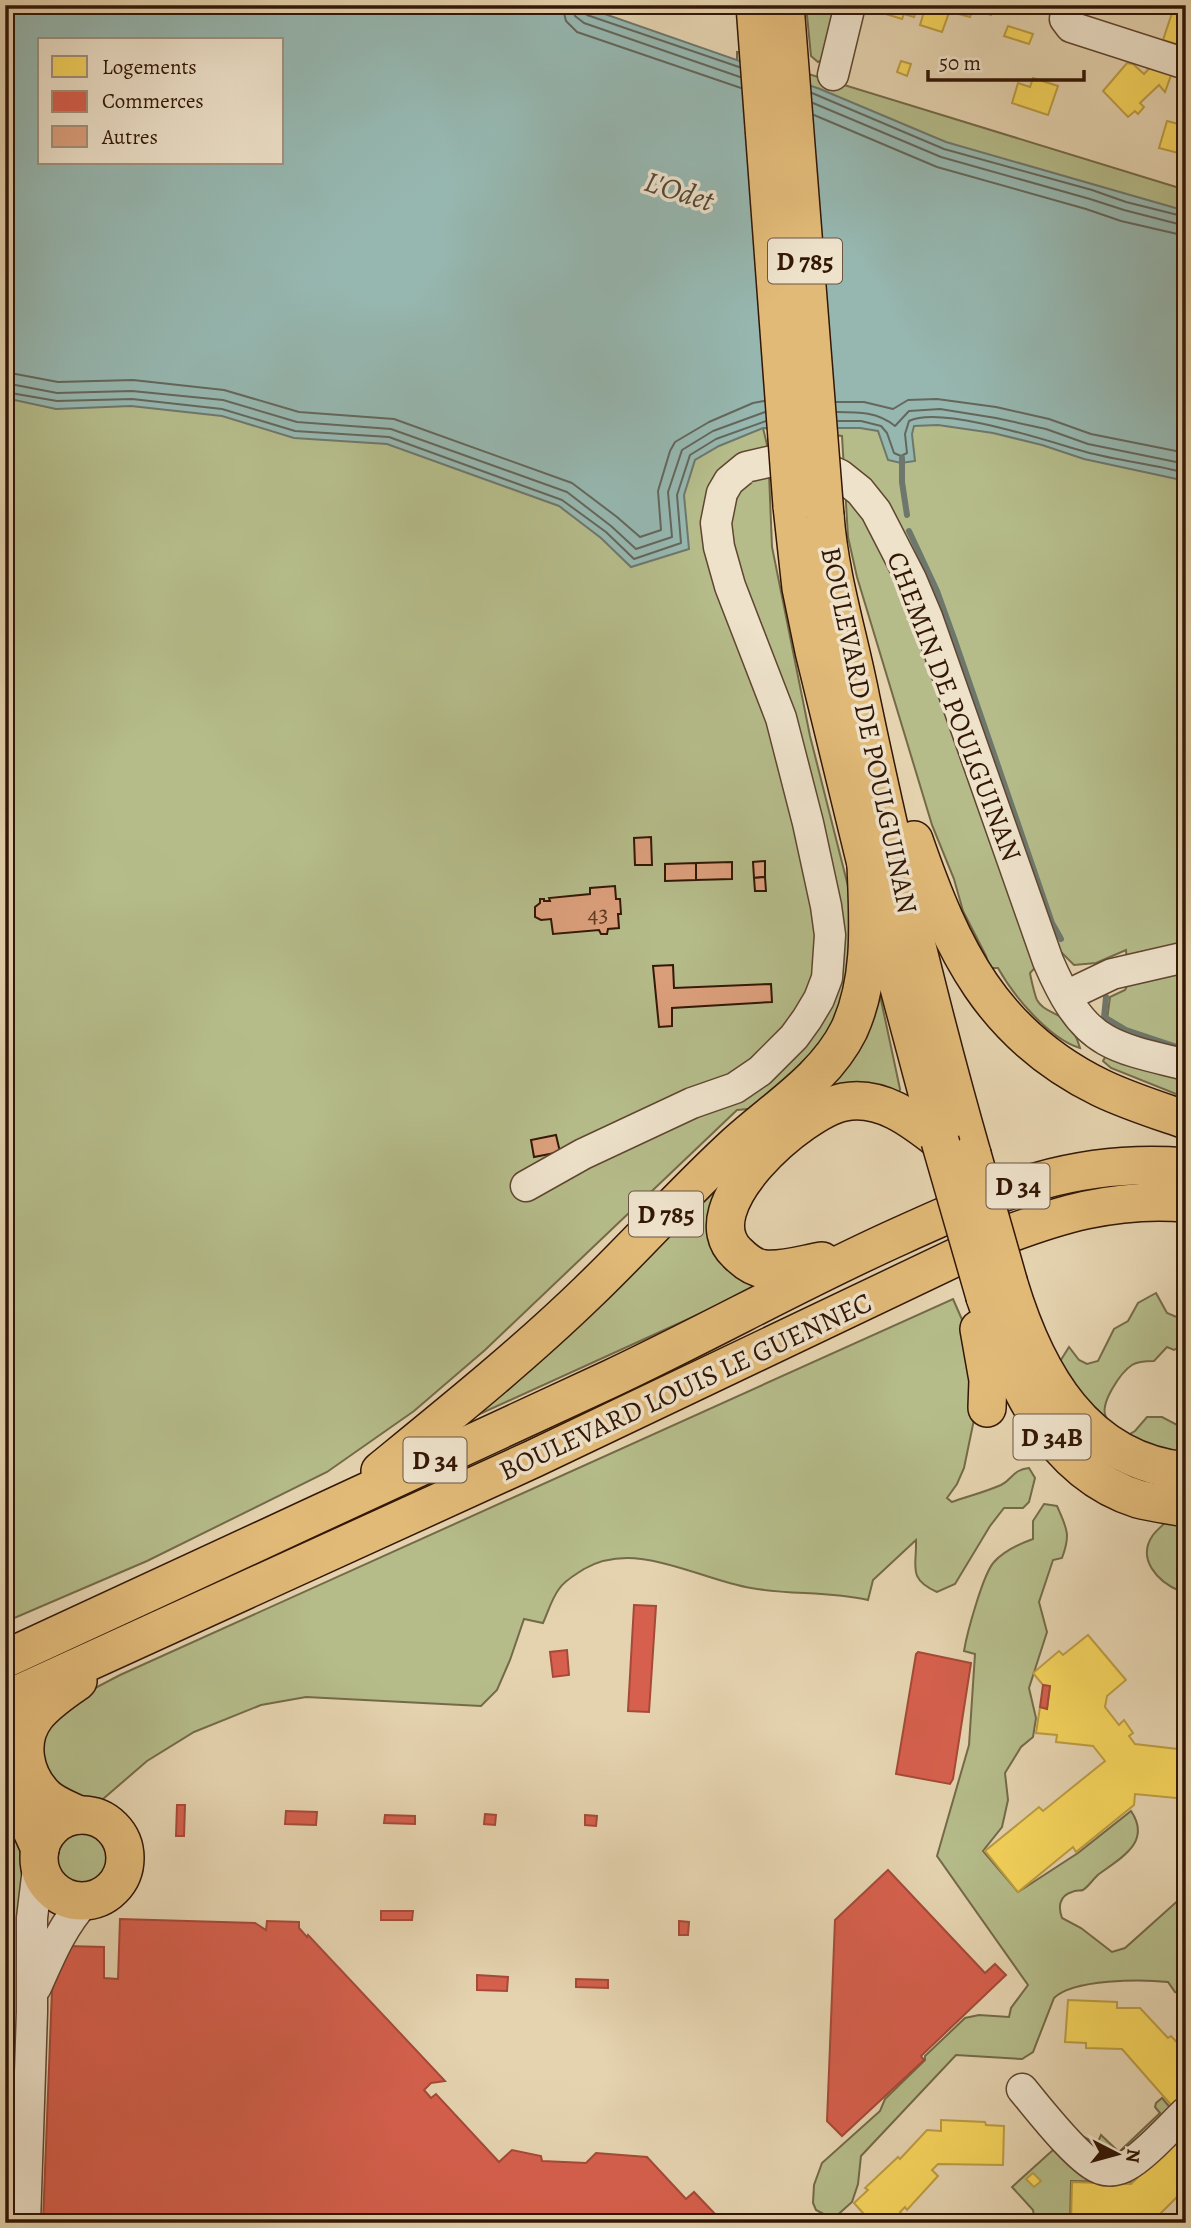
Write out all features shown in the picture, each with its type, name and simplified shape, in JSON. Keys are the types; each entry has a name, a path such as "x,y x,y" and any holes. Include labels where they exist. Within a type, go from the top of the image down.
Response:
{"main road":[{"name":"BOULEVARD DE POULGUINAN","path":"755,5 809,511 834,588 854,664 879,786 949,1073 956,1147"},
{"name":"BOULEVARD DE POULGUINAN","path":"785,5 809,511 804,609 866,864 956,1147"},
{"path":"854,664 931,888 975,979 1014,1028 1057,1063 1102,1088 1186,1120"},
{"name":"D 785","path":"346,1500 540,1337 734,1146 828,1062 849,1028 864,983 869,920 866,864"},
{"path":"861,1253 766,1270 756,1267 732,1248 726,1231 727,1208 733,1195 758,1162 823,1110 844,1102 866,1102 897,1110 956,1147 965,1231 989,1294 987,1408"},
{"name":"D 785","path":"956,1147 989,1294 1017,1310 1040,1363 1079,1419 1104,1443 1122,1454 1154,1466 1186,1471"},
{"name":"BOULEVARD LOUIS LE GUENNEC","path":"5,1659 612,1378 861,1253 964,1207 1026,1183 1065,1173 1135,1165 1186,1167"},
{"name":"BOULEVARD LOUIS LE GUENNEC","path":"5,1700 533,1459 1001,1237 1057,1216 1123,1202 1186,1203"},
{"path":"910,1278 1091,1231 1141,1225 1186,1227"},
{"name":"D 34B","path":"989,1294 1017,1380 1042,1423 1065,1453 1086,1471 1121,1492 1186,1508"},
{"path":"79,1815 52,1801 29,1773 24,1755 29,1728 54,1698 133,1641"},
{"path":"5,1785 23,1811 40,1855 45,1879 58,1893 75,1900 97,1898 116,1885 125,1862 120,1837 113,1827 95,1816 79,1815 58,1822 44,1839 40,1855"}],"street":[{"path":"833,75 850,5"},
{"path":"1068,5 1065,19 1071,27 1186,64"},
{"name":"CHEMIN DE POULGUINAN","path":"526,1186 583,1154 692,1103 735,1088 752,1077 794,1037 819,999 827,978 830,935 827,906 808,823 781,718 730,586 719,547 716,523 722,494 734,476 752,465 781,459 795,459 825,467 851,484 876,511 927,617 1048,961 1066,996 1085,1023 1107,1041 1186,1065"},
{"path":"1066,996 1120,971 1186,957"},
{"path":"25,2223 32,1918 40,1855"},
{"path":"32,1997 60,1934 71,1916 85,1901"},
{"path":"1022,2090 1092,2165 1105,2170 1117,2170 1131,2163 1186,2112"}],"green space":[{"path":"5,5 38,38 38,164 284,163 1186,357 1186,1098 1111,1068 1103,1061 1117,1035 1107,1020 1110,997 1125,990 1128,984 1126,950 1096,963 1074,965 1055,946 1030,973 1039,1003 1066,1023 1080,1048 1056,1036 1044,1026 1022,1003 998,968 990,968 963,911 954,879 932,825 857,577 848,537 842,436 763,428 768,449 772,547 810,736 852,902 855,974 825,1047 759,1108 737,1110 485,1350 414,1411 327,1472 147,1561 5,1622"},
{"path":"806,5 844,5 827,58 818,62 811,56"},
{"path":"737,52 1186,190 1186,274 737,138"},
{"path":"878,986 900,1089 898,1101 870,1093 718,1204 769,1287 719,1305 438,1433"},
{"path":"1156,1293 1167,1313 1186,1321 1186,1343 1174,1350 1167,1347 1154,1361 1137,1363 1127,1369 1108,1397 1106,1417 1128,1435 1147,1417 1162,1417 1179,1426 1186,1425 1186,1463 1145,1451 1111,1429 1082,1399 1059,1363 1069,1347 1079,1360 1087,1364 1098,1361 1114,1329 1128,1321 1138,1303"},
{"path":"953,1299 971,1340 976,1410 964,1468 947,1498 952,1502 995,1487 1023,1469 1029,1468 1035,1478 1029,1502 1023,1508 1004,1508 955,1584 937,1592 921,1582 917,1577 915,1564 916,1540 873,1580 868,1600 751,1588 645,1559 604,1561 584,1569 564,1583 554,1597 543,1623 524,1619 497,1690 481,1706 306,1697 261,1705 194,1732 147,1761 103,1799 72,1797 35,1764 41,1726 74,1699 120,1675"},
{"path":"1044,1504 1057,1506 1067,1537 1062,1558 1053,1560 1039,1602 1047,1632 1029,1688 1036,1718 1033,1737 1021,1747 1005,1773 1008,1800 1002,1827 983,1851 1018,1892 1078,1853 1131,1811 1137,1822 1138,1832 1131,1848 1083,1890 1064,1896 1060,1906 1062,1918 1081,1928 1112,1952 1125,1948 1182,1897 1186,1884 1184,1994 1175,1992 1168,1982 1156,1981 1108,1982 1076,1987 1054,1998 1033,2052 1022,2059 956,2055 861,2156 858,2184 852,2202 833,2219 816,2210 813,2203 814,2185 822,2163 880,2111 885,2099 965,2018 979,2015 1009,2017 1011,2008 1028,1985 937,1856 969,1745 975,1654 964,1651 976,1604 994,1562 1012,1548 1033,1539 1033,1521"},
{"path":"1169,1519 1186,1520 1186,1588 1180,1591 1157,1576 1148,1561 1148,1544"},
{"path":"5,1797 29,1839 14,2133 5,2131"},
{"path":"83,1827 94,1829 107,1840 112,1856 110,1867 99,1880 83,1885 72,1883 59,1872 54,1856 56,1845 67,1832"},
{"path":"1162,2098 1173,2111 1137,2175 1130,2182 1071,2181 1070,2223 1035,2223 1033,2210 1012,2187 1054,2149 1080,2135 1097,2144 1101,2135 1119,2152 1160,2113 1155,2107"}],"water":[{"name":"L'Odet","path":"5,5 579,5 820,89 946,142 1186,211 1186,481 1084,459 993,433 938,425 914,426 912,434 915,461 901,463 888,460 878,431 860,428 763,428 719,446 695,460 684,495 689,549 631,567 601,538 559,506 387,444 294,438 222,416 131,406 56,409 5,398"}],"building: Logements":[{"path":"874,5 918,5 914,17 904,14 902,19 873,10"},
{"path":"926,5 950,10 942,32 920,25"},
{"path":"957,5 994,5 991,15 973,9 970,17 955,13"},
{"path":"1096,5 1121,5 1118,14"},
{"path":"1174,7 1186,11 1184,51 1175,48 1176,44 1163,40"},
{"path":"1008,26 1033,34 1029,44 1004,36"},
{"path":"901,61 911,64 907,76 897,72"},
{"path":"1127,63 1133,64 1144,74 1154,63 1174,67 1165,92 1159,85 1140,103 1144,107 1138,114 1135,111 1128,117 1103,91"},
{"path":"1033,78 1058,86 1048,115 1012,103 1018,83 1030,87"},
{"path":"1167,121 1186,126 1186,155 1159,148"},
{"path":"1088,1635 1126,1680 1107,1696 1105,1707 1119,1725 1124,1720 1133,1733 1129,1736 1135,1744 1186,1750 1186,1799 1135,1794 1134,1805 1076,1852 1073,1847 1018,1892 985,1851 1039,1807 1043,1811 1105,1761 1093,1746 1056,1742 1057,1735 1036,1733 1040,1707 1047,1709 1050,1686 1043,1685 1033,1673 1059,1651 1063,1655"},
{"path":"1068,2000 1117,2002 1117,2008 1140,2008 1168,2038 1171,2036 1186,2052 1186,2093 1172,2106 1122,2049 1086,2048 1086,2043 1065,2042"},
{"path":"941,2120 985,2122 986,2125 1004,2126 1003,2165 938,2164 932,2170 938,2176 907,2210 905,2207 900,2212 902,2214 888,2223 872,2223 854,2203 868,2190 865,2188 898,2157 900,2159 927,2130 941,2131"},
{"path":"1186,2131 1186,2194 1179,2201 1176,2198 1151,2223 1071,2223 1072,2182 1131,2184"},
{"path":"1033,2173 1041,2181 1034,2187 1026,2179"}],"building: Commerces":[{"path":"634,1605 656,1606 649,1712 628,1711"},
{"path":"567,1650 569,1675 553,1677 550,1652"},
{"path":"918,1652 971,1663 953,1779 950,1784 896,1774"},
{"path":"1043,1685 1050,1686 1047,1709 1040,1707"},
{"path":"177,1805 185,1805 184,1836 176,1836"},
{"path":"286,1811 317,1812 316,1825 285,1824"},
{"path":"485,1814 496,1815 495,1825 484,1824"},
{"path":"385,1815 415,1816 415,1824 384,1823"},
{"path":"585,1815 597,1816 596,1826 585,1825"},
{"path":"888,1870 985,1973 995,1964 1006,1975 921,2056 924,2060 842,2136 827,2121 835,1920"},
{"path":"381,1911 413,1911 412,1920 381,1920"},
{"path":"120,1919 255,1923 266,1930 267,1921 299,1922 299,1928 307,1937 308,1935 445,2081 431,2083 424,2090 431,2098 436,2094 499,2162 512,2150 541,2156 542,2161 586,2163 596,2153 647,2157 686,2199 694,2192 716,2215 716,2223 43,2223 52,1990 68,1946 104,1947 104,1978 118,1979"},
{"path":"679,1921 689,1922 688,1935 679,1935"},
{"path":"477,1975 508,1977 507,1991 477,1990"},
{"path":"576,1979 608,1980 608,1988 576,1987"}],"building: Autres":[{"path":"651,837 652,865 635,865 634,838"},
{"path":"765,861 765,877 754,878 753,862"},
{"path":"732,862 732,879 696,880 696,863"},
{"path":"696,863 696,880 665,881 665,864"},
{"path":"765,877 766,891 755,891 754,878"},
{"path":"615,886 616,899 620,899 619,928 608,929 607,934 601,934 599,930 553,934 551,919 541,920 535,917 535,907 540,903 540,899 550,901 549,898 590,894 590,888"},
{"path":"673,965 674,988 771,984 772,1002 672,1008 672,1026 659,1027 653,966"},
{"path":"556,1135 560,1152 534,1157 531,1140"}],"waterway":[{"path":"902,458 907,515"},
{"path":"909,531 937,591 1052,923 1061,939"},
{"path":"1106,997 1104,1017 1126,1030 1186,1050"}]}
